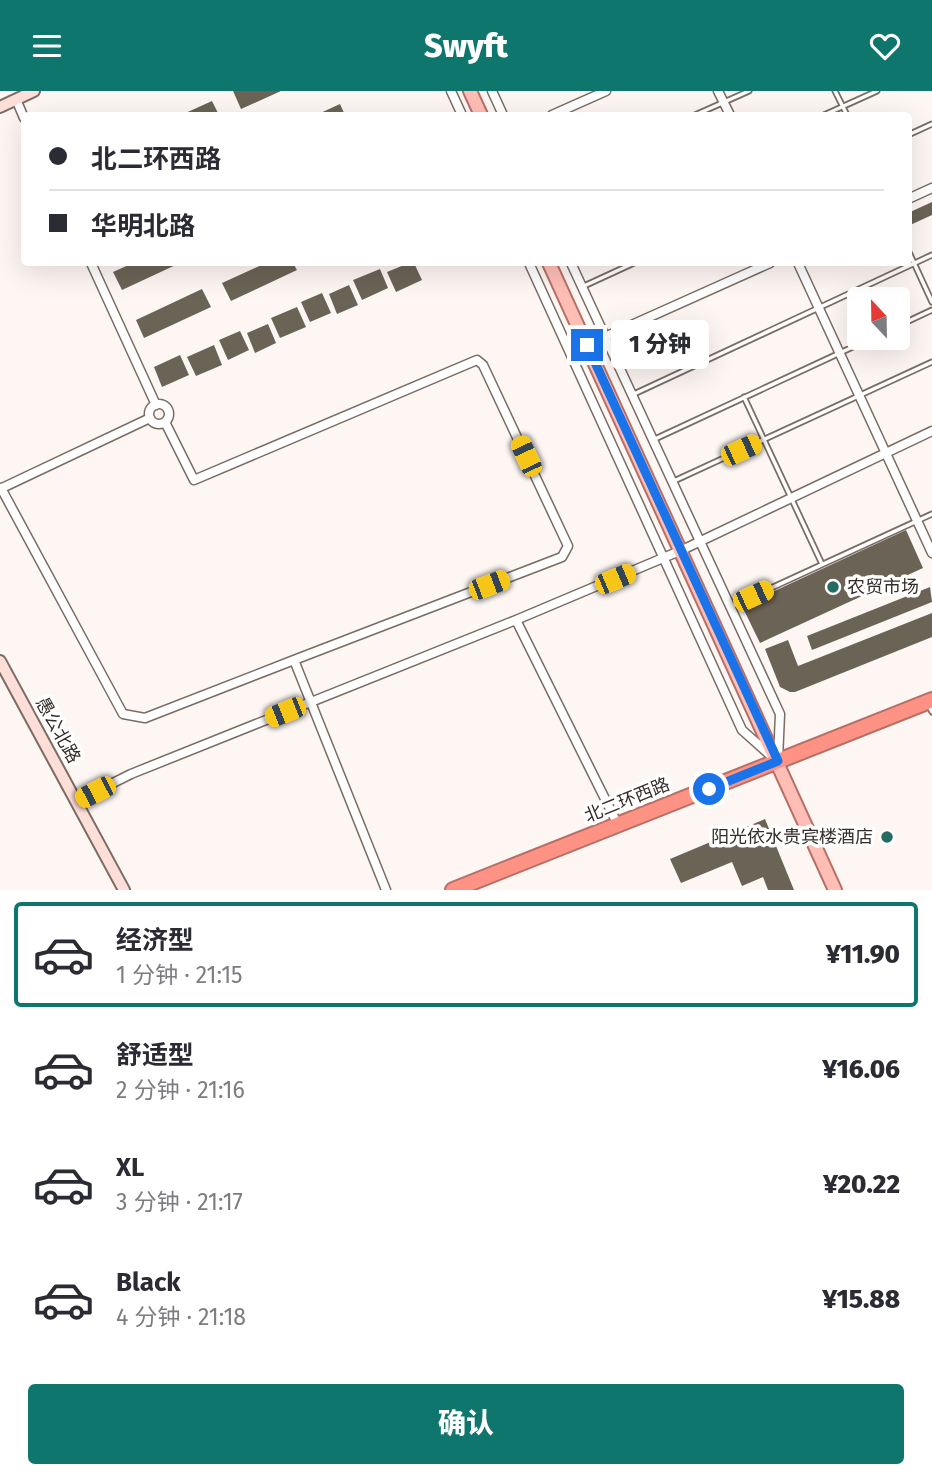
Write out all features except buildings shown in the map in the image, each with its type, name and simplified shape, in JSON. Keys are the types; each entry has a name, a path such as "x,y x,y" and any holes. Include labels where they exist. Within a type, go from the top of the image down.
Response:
{"highway":[{"name":"北二环西路","path":"453,890 778,761 931,705"}],"main road":[{"path":"0,107 34,91"},
{"path":"470,91 480,112"},
{"path":"549,266 682,550 835,890"},
{"name":"愚公北路","path":"0,661 124,890"}],"street":[{"path":"451,91 461,112"},
{"path":"559,112 606,91"},
{"path":"719,91 729,112"},
{"path":"493,93 502,112"},
{"path":"16,99 21,112"},
{"path":"912,197 932,188"},
{"path":"91,266 156,405"},
{"path":"530,266 743,730 778,761"},
{"path":"572,266 780,715 778,761"},
{"path":"587,345 763,266"},
{"path":"799,266 932,554"},
{"path":"150,418 1,489 123,714 145,718 562,557 568,546 483,365 477,360 194,480 165,422"},
{"path":"156,405 167,408 169,414 165,422 157,424 150,418 150,412 156,405"},
{"path":"77,801 131,774 664,558 932,432"},
{"path":"516,620 618,825"},
{"path":"294,660 386,890"}],"lane":[{"path":"493,93 503,91"},
{"path":"702,112 749,91"},
{"path":"835,91 846,112"},
{"path":"831,112 877,91"},
{"path":"912,133 932,124"},
{"path":"914,263 932,255"},
{"path":"912,259 932,302"},
{"path":"582,286 627,266"},
{"path":"632,395 908,266"},
{"path":"910,320 932,310"},
{"path":"653,440 847,350"},
{"path":"672,482 932,362"},
{"path":"744,397 822,564"},
{"path":"730,607 932,514"}],"place":[{"name":"农贸市场","path":"833,587"},
{"name":"阳光依水贵宾楼酒店","path":"887,837"}],"route":[{"path":"587,345 778,761 709,789"}]}
